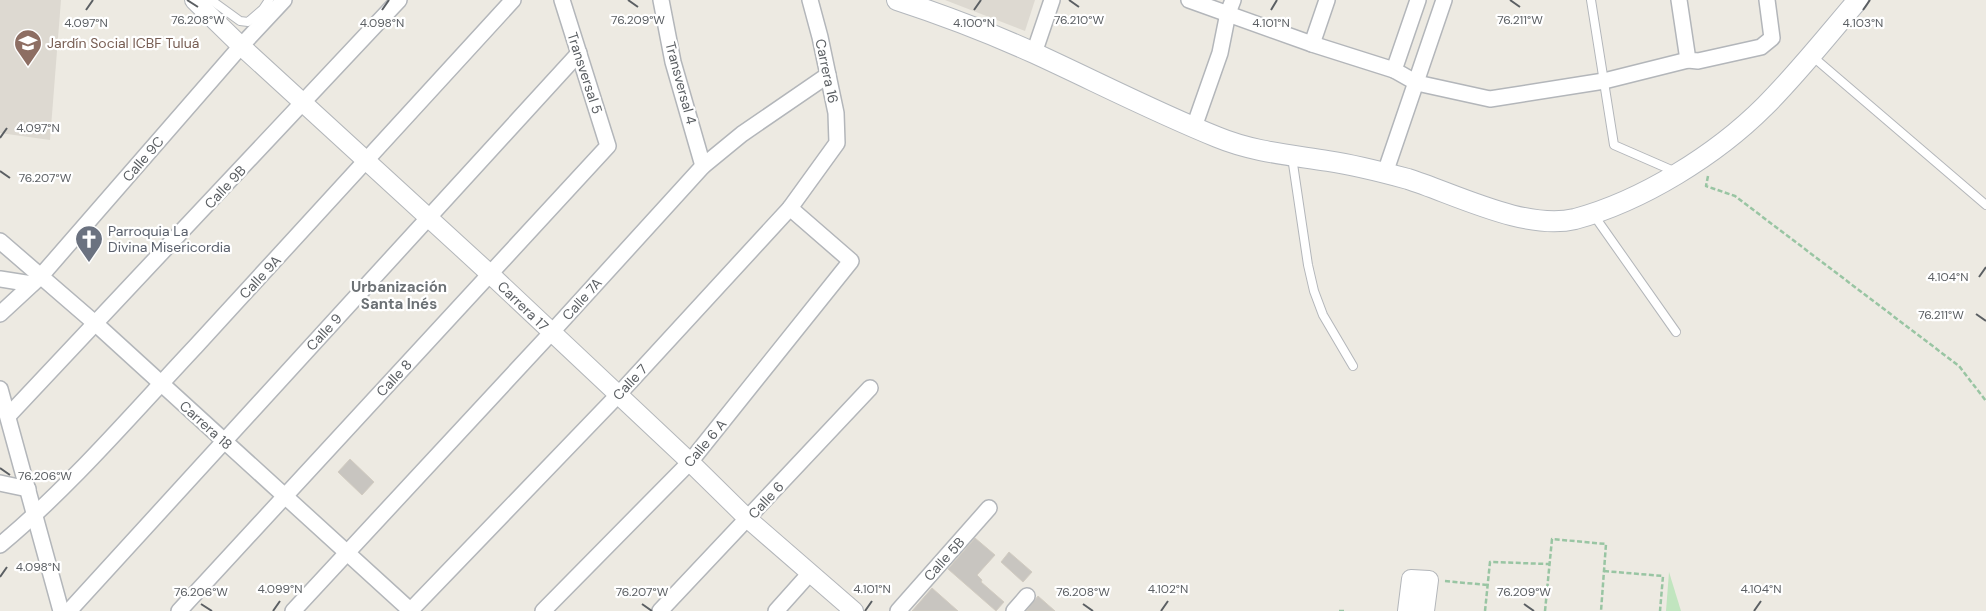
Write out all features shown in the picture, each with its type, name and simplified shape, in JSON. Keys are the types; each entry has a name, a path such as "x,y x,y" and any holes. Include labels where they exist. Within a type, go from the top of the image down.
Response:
{"main road":[{"path":"897,0 921,7 1034,53 1073,73 1218,138 1258,150 1385,173 1431,186 1512,215 1536,220 1572,220 1618,205 1678,173 1710,152 1765,106 1858,0"}],"street":[{"name":"Carrera 17","path":"194,0 241,46 490,274 748,519 854,611"},
{"name":"Calle 9C","path":"0,314 36,281 241,46 284,0"},
{"name":"Calle 9B","path":"8,416 399,0"},
{"name":"Calle 9A","path":"0,546 35,516 160,383 367,162 513,0"},
{"name":"Transversal 5","path":"562,0 608,146"},
{"name":"Transversal 4","path":"662,0 673,62 703,166"},
{"name":"Carrera 16","path":"810,0 836,113 837,143"},
{"path":"1034,53 1052,0"},
{"path":"1189,0 1230,6 1312,44 1394,70 1417,83 1490,99 1604,82 1688,60 1698,61 1761,47 1772,38 1767,0"},
{"path":"1312,44 1327,0"},
{"path":"1394,70 1418,0"},
{"path":"1385,173 1444,0"},
{"path":"1680,0 1688,60"},
{"path":"1194,127 1220,53 1230,6"},
{"name":"Calle 9","path":"69,611 579,53"},
{"name":"Calle 7A","path":"293,611 703,166 742,134 828,75"},
{"name":"Calle 7","path":"411,611 618,395 790,208 837,143"},
{"name":"Calle 8","path":"179,611 608,146"},
{"name":"Calle 6 A","path":"543,611 690,462 851,262 790,208"},
{"name":"Carrera 18","path":"0,241 36,281 96,324 411,611"},
{"path":"0,279 36,281"},
{"name":"Calle 6","path":"660,611 870,388"},
{"path":"0,389 61,611"},
{"path":"0,483 28,489"},
{"name":"Calle 5B","path":"898,611 990,508"},
{"path":"776,611 810,573"},
{"path":"1408,611 1411,579 1429,580 1425,611"},
{"path":"1014,611 1027,596"}],"lane":[{"path":"211,0 240,21 248,22 270,0"},
{"path":"1590,0 1614,145 1678,173"},
{"path":"1810,55 1986,205"},
{"path":"1291,156 1308,265 1314,291 1323,315 1353,366"},
{"path":"1592,213 1676,332"}],"path":[{"path":"1710,152 1706,186 1735,196 1959,366 1986,401"},
{"path":"1545,611 1552,539 1606,544 1601,611"},
{"path":"1485,611 1490,562 1549,564"},
{"path":"1604,570 1663,576 1660,611"},
{"path":"1429,580 1487,585"},
{"path":"1340,611 1345,611"}],"shaded area":[{"name":"Jardín Social ICBF Tuluá","path":"0,0 61,0 50,140 0,133"},
{"path":"945,0 1035,0 1025,31"}],"green space":[{"path":"1669,572 1681,611 1666,611"}],"building":[{"path":"350,459 374,482 362,495 338,472"},
{"path":"975,538 995,555 977,575 982,580 981,582 1004,602 996,611 948,569"},
{"path":"1009,552 1032,572 1023,582 1001,562"},
{"path":"932,588 958,611 912,611"},
{"path":"1038,596 1055,611 1026,611"}],"place":[{"name":"Jardín Social ICBF Tuluá","path":"28,67"},
{"name":"Parroquia La Divina Misericordia","path":"89,263"}],"district":[{"name":"Urbanización Santa Inés","path":"399,296"}]}
